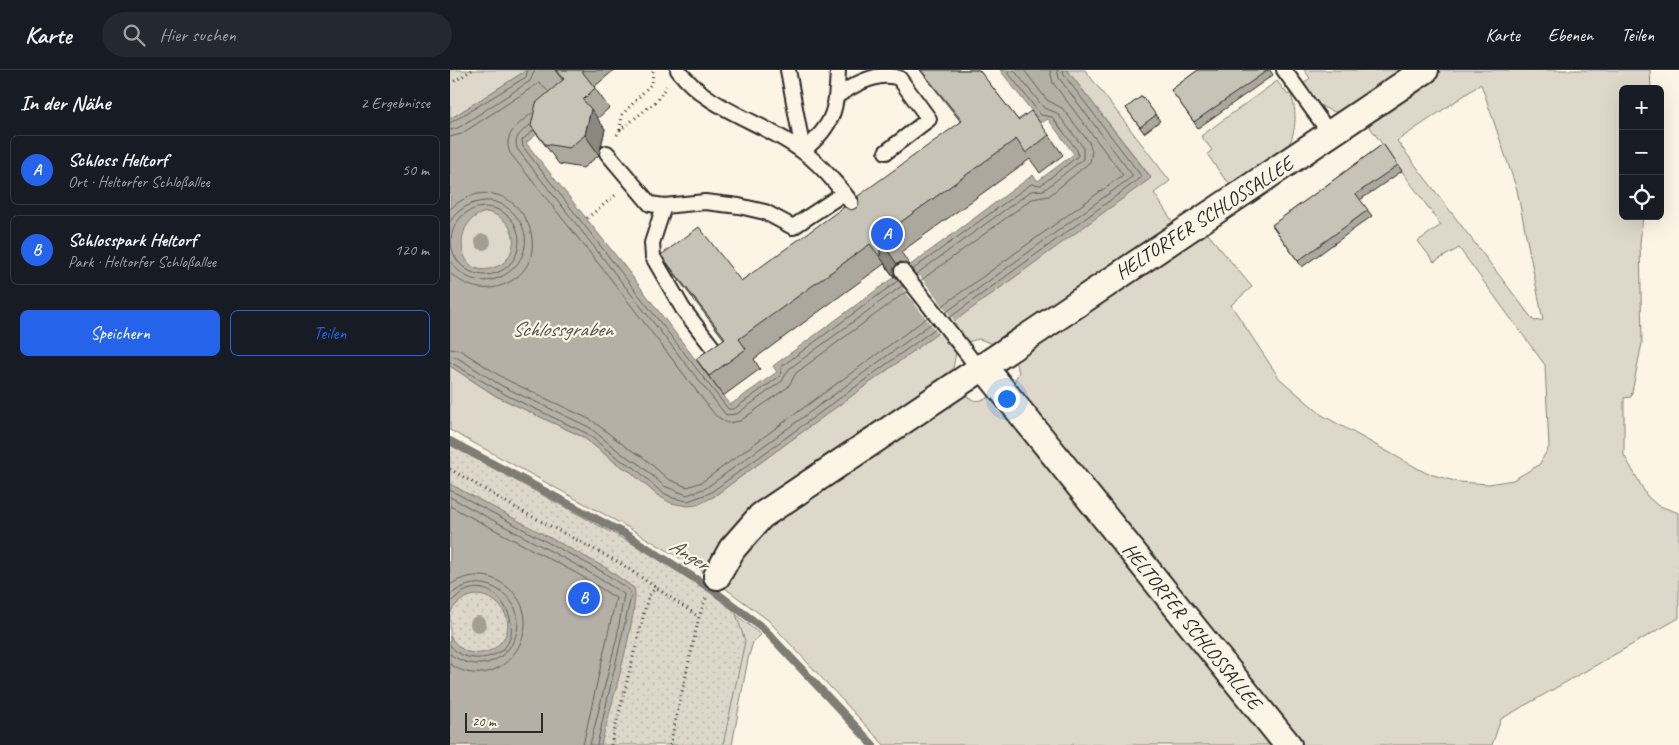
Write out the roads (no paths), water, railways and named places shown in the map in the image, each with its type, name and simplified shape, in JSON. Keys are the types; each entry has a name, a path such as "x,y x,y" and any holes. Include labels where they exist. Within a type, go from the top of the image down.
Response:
{"street":[{"name":"HELTORFER SCHLOSSALLEE","path":"717,576 732,549 761,516 981,367 1332,135 1425,70"},
{"name":"HELTORFER SCHLOSSALLEE","path":"981,367 1288,745"}],"lane":[{"path":"678,70 710,100 803,151 844,193 865,221"},
{"path":"788,70 803,151"},
{"path":"803,151 821,136 830,120 837,96 838,70"},
{"path":"1284,70 1332,135"},
{"path":"837,96 876,75 892,73 899,78 929,119 886,152"},
{"path":"607,153 644,200 650,204 664,206 704,202 739,206 765,212 793,227 844,193"},
{"path":"664,206 652,243 653,257 683,309 720,357"},
{"path":"902,271 953,336 981,367"}],"water":[{"name":"Schlossgraben","path":"527,70 555,70 578,100 526,143 625,267 730,405 777,372 773,366 1033,175 1038,181 1074,154 1048,119 1041,123 1000,70 1067,70 1151,178 713,497 697,505 688,506 671,503 657,495 631,472 616,463 583,437 496,396 450,366 450,119","holes":["487,212 507,223 511,229 513,236 512,250 507,260 502,264 481,270 471,266 465,258 462,247 463,236 467,225 475,217"]},
{"path":"450,484 606,568 634,588 633,616 601,745 450,745 450,636 456,644 467,652 487,652 501,642 507,631 507,619 502,609 494,601 484,596 472,596 460,601 450,613"}],"waterway":[{"name":"Anger","path":"450,441 625,534 710,588 763,628 873,745"}],"place":[{"name":"Schloss Heltorf","path":"887,234"},
{"name":"Schlosspark Heltorf","path":"584,598"}]}
